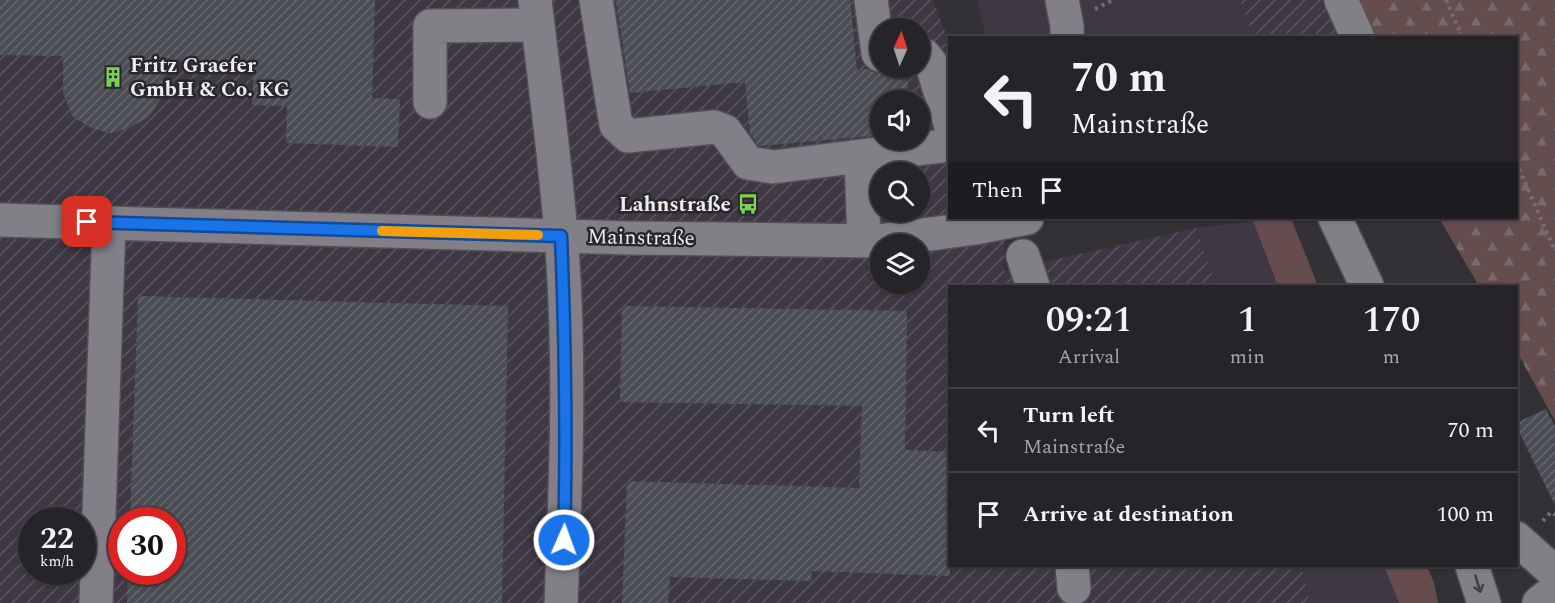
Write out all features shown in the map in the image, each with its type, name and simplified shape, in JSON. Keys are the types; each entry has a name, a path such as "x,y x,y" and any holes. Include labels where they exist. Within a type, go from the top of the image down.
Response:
{"street":[{"path":"596,0 615,125 628,136 714,127 725,131 748,163 773,167 948,145"},
{"path":"871,0 873,18"},
{"path":"1062,0 1067,36"},
{"path":"1341,0 1357,36"},
{"path":"430,102 430,13 537,12 561,236 566,360 561,603"},
{"path":"930,62 948,117"},
{"path":"861,156 864,241"},
{"name":"Mainstraße","path":"0,220 561,236 878,241 980,222 1015,219"},
{"path":"1335,219 1367,285"},
{"path":"96,603 109,223"},
{"path":"1023,256 1032,285"},
{"path":"1518,540 1555,573"},
{"path":"1472,567 1484,603"},
{"path":"1539,603 1555,590"}],"path":[{"path":"1446,0 1461,36"},
{"path":"1518,167 1555,251"}],"shaded area":[{"path":"0,0 933,0 948,39 948,219 1005,219 1004,271 1196,228 1216,285 948,285 948,567 1301,567 1311,603 0,603"},
{"path":"977,0 1240,0 1252,36 985,36"},
{"path":"1240,0 1351,0 1364,36 1252,36"},
{"path":"1253,221 1278,285 1216,285 1196,228"},
{"path":"1301,567 1384,567 1399,603 1311,603"}],"green space":[{"path":"1351,0 1555,0 1555,421 1518,354 1518,285 1478,285 1440,219 1518,219 1518,36 1364,36"},
{"path":"1291,219 1318,285 1278,285 1253,221"},
{"path":"1384,567 1427,567 1434,583 1438,603 1399,603"}],"building":[{"path":"0,0 375,0 372,98 400,99 398,147 286,143 287,106 252,105 254,62 163,60 163,95 149,117 129,128 111,133 93,129 73,117 63,93 63,56 0,55"},
{"path":"616,0 850,0 857,70 870,70 870,78 907,78 908,90 870,90 870,136 759,146 750,133 745,82 630,93"},
{"path":"138,296 508,306 502,603 127,603 128,585 186,585 186,507 130,507"},
{"path":"622,306 907,311 905,450 948,452 948,567 950,567 950,576 812,571 811,581 670,577 668,603 622,603 627,481 859,488 862,406 620,402"},
{"path":"1546,409 1555,426 1555,505 1518,430 1518,422"}],"slow traffic":[{"path":"382,231 538,235"}],"place":[{"name":"Fritz Graefer GmbH & Co. KG","path":"113,77"},
{"name":"Lahnstraße","path":"748,204"}],"route":[{"path":"87,222 561,236 566,360 564,540"}]}
